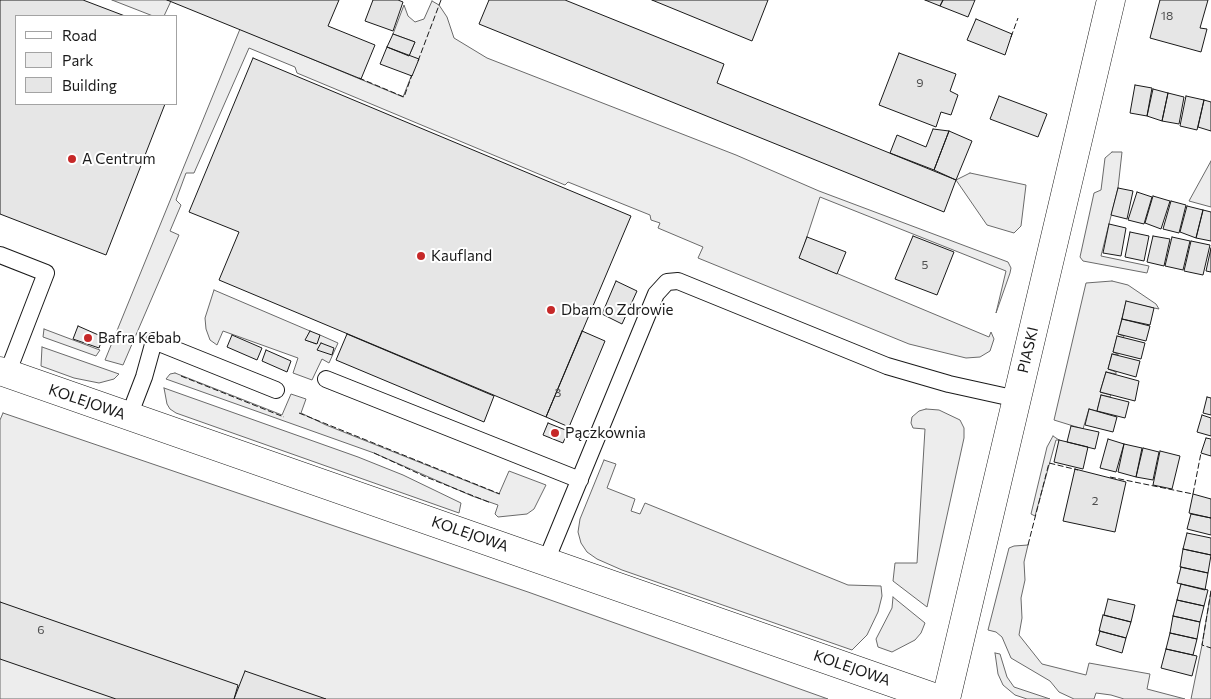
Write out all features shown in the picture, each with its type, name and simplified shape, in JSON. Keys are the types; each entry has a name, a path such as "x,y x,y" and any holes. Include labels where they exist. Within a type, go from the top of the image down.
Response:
{"street":[{"name":"PIASKI","path":"946,699 1110,0"},
{"name":"KOLEJOWA","path":"3,372 939,699"}],"lane":[{"path":"0,255 46,272 3,372"},
{"path":"546,561 656,294 667,282 678,281 887,366 949,384 1017,399"},
{"path":"129,416 144,377 154,341 276,390"},
{"path":"326,379 580,480"}],"green space":[{"path":"112,0 171,1 164,15 150,15"},
{"path":"432,1 439,5 447,17 454,38 487,58 736,155 819,191 1008,262 1011,268 1010,273 996,313 1006,271 820,197 800,258 989,337 991,332 994,339 990,351 980,357 966,358 909,344 698,258 703,247 658,228 660,223 651,220 650,215 568,182 565,185 297,73 295,67 249,48 194,173 186,173 176,200 181,205 170,231 179,235 123,365 105,360 240,29 403,97 418,59 409,56 415,42 393,34 404,5 408,16 415,22 424,19"},
{"path":"1112,152 1122,152 1118,188 1101,256 1149,266 1147,273 1083,261 1080,257 1094,193 1101,190 1105,158"},
{"path":"1211,161 1211,207 1189,201"},
{"path":"970,173 1026,185 1021,226 1014,233 987,225 956,180"},
{"path":"1112,281 1128,285 1156,304 1159,309 1126,302 1118,334 1124,336 1123,338 1117,337 1113,352 1118,355 1112,354 1108,369 1116,372 1116,374 1106,372 1100,392 1111,395 1110,397 1101,395 1097,411 1089,409 1083,429 1054,420 1086,283"},
{"path":"214,290 310,331 306,340 316,344 320,335 338,343 329,363 322,359 312,380 293,373 298,358 223,331 217,345 210,340 205,318"},
{"path":"44,329 100,350 96,356 43,337"},
{"path":"42,347 119,374 114,379 99,383 74,378 41,366"},
{"path":"175,373 282,415 291,394 306,399 301,413 326,425 499,494 509,471 546,485 534,509 527,514 498,517 495,514 498,505 472,496 374,453 166,379 170,374"},
{"path":"164,388 358,457 403,475 461,503 459,513 176,413 167,404"},
{"path":"926,409 939,410 960,420 964,428 964,438 927,607 893,581 895,563 917,563 925,429 913,428 911,423 912,417 919,411"},
{"path":"3,413 528,592 828,699 0,699 0,420"},
{"path":"1053,436 1059,440 1056,440 1035,516 1031,514 1047,447"},
{"path":"604,460 616,464 607,488 635,499 631,511 640,514 645,503 848,585 881,586 882,596 878,612 867,635 852,650 622,570 597,559 587,552 581,543 578,532 580,519"},
{"path":"1028,545 1024,562 1025,580 1021,598 1022,618 1019,635 1042,664 1086,675 1089,663 1150,674 1147,689 1185,699 1124,699 1096,693 1094,699 1074,699 1059,692 1050,681 1011,658 1002,637 996,632 988,630 1009,548"},
{"path":"1211,591 1211,699 1191,699 1202,645"},
{"path":"893,597 925,623 921,633 915,640 892,652 878,647 876,639 892,608"},
{"path":"995,653 1000,654 1007,677 1014,687 1050,699 1027,699 1015,695 1003,685 998,674"}],"building":[{"name":"A Centrum","path":"0,0 83,0 122,15 15,15 15,105 165,105 106,255 0,214"},
{"path":"167,0 339,0 328,26 375,45 361,79"},
{"path":"373,0 398,0 403,2 393,31 365,21"},
{"path":"489,0 565,0 724,64 717,83 956,180 944,212 479,24"},
{"path":"652,0 768,0 752,41"},
{"path":"925,0 943,0 940,6"},
{"path":"943,0 975,0 968,17 940,6"},
{"path":"1160,0 1208,0 1200,28 1207,29 1201,52 1150,38"},
{"path":"976,19 1012,34 1005,55 967,40"},
{"path":"393,34 415,42 409,56 387,47"},
{"path":"387,47 419,59 412,76 380,64"},
{"path":"899,53 956,74 950,91 958,95 951,115 941,112 936,127 879,105"},
{"name":"Kaufland","path":"253,58 631,216 546,417 219,280 239,232 189,212"},
{"path":"1135,85 1152,88 1147,116 1130,113"},
{"path":"1153,89 1168,93 1162,121 1147,116"},
{"path":"1168,93 1184,97 1179,124 1162,121"},
{"path":"999,96 1047,114 1038,137 990,119"},
{"path":"1186,96 1204,100 1197,130 1180,126"},
{"path":"1204,100 1211,102 1211,131 1198,127"},
{"path":"933,129 949,131 934,170 890,153 897,135 926,147"},
{"path":"949,131 972,141 956,180 934,170"},
{"path":"1118,188 1133,191 1127,219 1111,215"},
{"path":"1137,192 1152,197 1144,224 1128,220"},
{"path":"1153,196 1170,201 1161,229 1145,223"},
{"path":"1171,201 1186,205 1179,233 1163,229"},
{"path":"1187,206 1203,210 1196,238 1180,232"},
{"path":"1203,210 1211,212 1211,241 1196,238"},
{"path":"1109,224 1126,228 1121,256 1103,253"},
{"path":"1130,232 1149,236 1144,261 1125,257"},
{"path":"913,236 954,252 937,295 895,279"},
{"path":"1153,236 1170,239 1164,266 1147,262"},
{"path":"807,237 846,252 837,274 799,258"},
{"path":"1172,237 1190,241 1183,270 1165,266"},
{"path":"1191,241 1210,245 1203,275 1184,271"},
{"path":"1211,248 1211,272 1206,271"},
{"path":"616,281 637,291 622,324 602,314"},
{"path":"1126,301 1154,308 1150,325 1122,319"},
{"path":"1122,319 1150,326 1146,341 1118,334"},
{"name":"Bafra Kebab","path":"78,326 103,337 99,348 73,339"},
{"path":"310,331 320,335 317,344 305,340"},
{"path":"582,331 605,341 569,427 546,417"},
{"path":"347,334 494,396 484,422 336,360"},
{"path":"232,335 262,348 257,360 227,347"},
{"path":"1117,336 1145,343 1141,359 1113,352"},
{"path":"321,343 334,348 332,355 317,350"},
{"path":"266,350 291,361 287,372 262,361"},
{"path":"1112,354 1140,361 1136,377 1108,369"},
{"path":"1106,372 1139,381 1135,401 1100,392"},
{"path":"1101,395 1129,402 1125,418 1097,411"},
{"path":"1207,397 1211,398 1211,415 1203,413"},
{"path":"1089,409 1117,417 1113,432 1085,425"},
{"path":"1202,415 1211,418 1211,436 1197,432"},
{"name":"Pączkownia","path":"548,423 568,431 563,443 543,435"},
{"path":"1071,426 1099,432 1095,449 1067,442"},
{"path":"1206,438 1211,439 1211,456 1201,453"},
{"path":"1108,439 1124,444 1116,472 1100,468"},
{"path":"1059,440 1088,447 1083,469 1054,462"},
{"path":"1124,444 1142,448 1136,477 1118,472"},
{"path":"1143,448 1159,452 1153,480 1136,477"},
{"path":"1160,451 1180,456 1172,489 1153,485"},
{"path":"1075,469 1126,482 1115,532 1063,521"},
{"path":"1193,494 1211,499 1211,518 1189,513"},
{"path":"1191,514 1211,518 1211,535 1187,529"},
{"path":"1187,533 1211,538 1211,555 1183,549"},
{"path":"1183,549 1211,555 1208,573 1180,567"},
{"path":"1181,567 1208,573 1205,590 1177,583"},
{"path":"1181,584 1208,590 1204,606 1177,600"},
{"path":"1108,599 1135,605 1131,622 1104,615"},
{"path":"1177,600 1204,606 1200,622 1173,616"},
{"path":"0,602 238,685 234,699 116,699 0,659"},
{"path":"1103,615 1131,622 1126,638 1099,631"},
{"path":"1173,616 1200,622 1197,639 1170,633"},
{"path":"1100,631 1126,638 1122,653 1096,645"},
{"path":"1170,633 1197,639 1193,655 1166,649"},
{"path":"1166,649 1197,656 1192,676 1161,668"},
{"path":"245,671 326,699 234,699"}],"fence":[{"path":"418,61 441,0"},
{"path":"1011,37 1018,18"},
{"path":"359,78 404,97 412,75"},
{"path":"181,376 284,417"},
{"path":"299,413 500,494"},
{"path":"374,453 426,477 491,503"},
{"path":"1110,477 1193,494 1201,453"},
{"path":"1028,545 1049,463 1078,470"},
{"path":"1211,591 1202,645 1211,648"}],"place":[{"name":"A Centrum","path":"72,159"},
{"name":"Kaufland","path":"421,256"},
{"name":"Dbam o Zdrowie","path":"551,310"},
{"name":"Bafra Kebab","path":"88,338"},
{"name":"Pączkownia","path":"555,433"}]}
